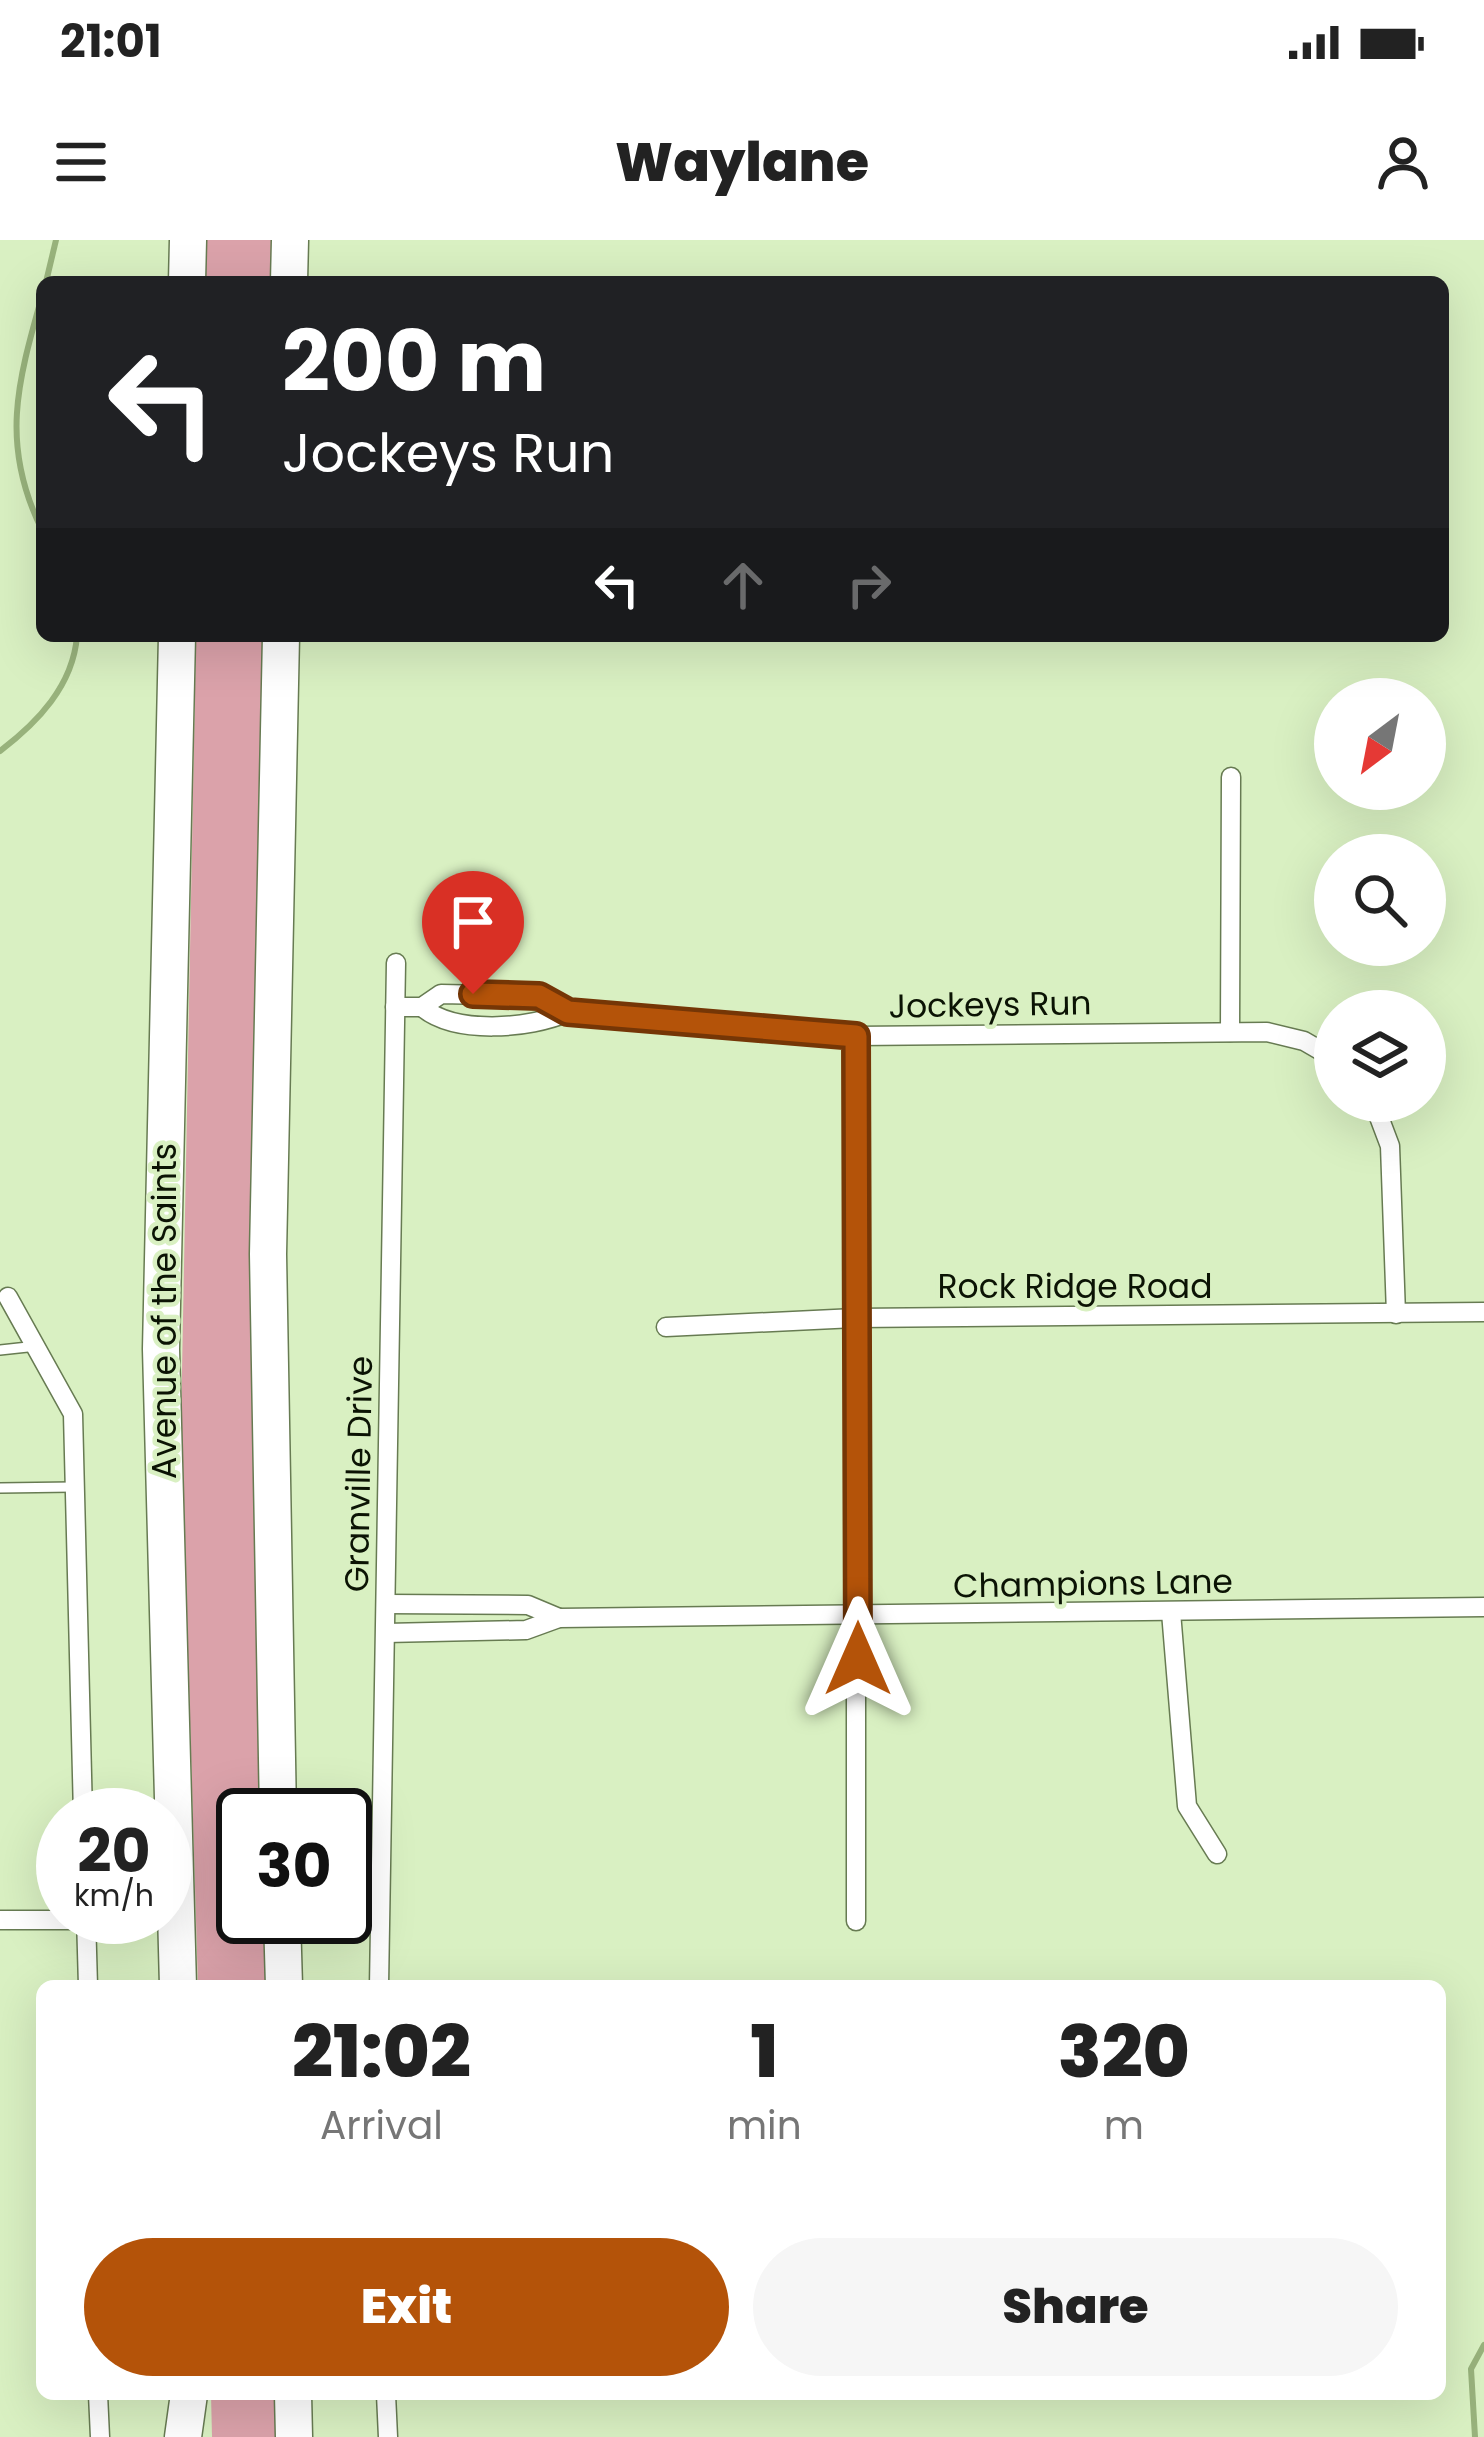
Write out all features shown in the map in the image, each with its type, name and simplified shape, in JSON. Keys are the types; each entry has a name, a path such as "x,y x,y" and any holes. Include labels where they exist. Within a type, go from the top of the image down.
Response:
{"highway":[{"path":"187,276 188,240"},
{"path":"289,276 290,240"},
{"name":"Avenue of the Saints","path":"177,642 161,1349 178,1980"},
{"path":"278,1788 268,1254 281,642"},
{"path":"283,1944 284,1980"},
{"path":"183,2437 190,2400"},
{"path":"191,2400 194,2437"},
{"path":"292,2400 294,2437"}],"street":[{"path":"1230,1032 1231,777"},
{"name":"Granville Drive","path":"379,1980 396,963"},
{"name":"Jockeys Run","path":"395,1007 422,1007 441,994 539,996 568,1012 856,1036 1230,1032 1283,1034 1314,1049"},
{"name":"Jockeys Run","path":"422,1007 440,1023 541,1024 568,1012"},
{"path":"856,1036 856,1921"},
{"path":"1381,1122 1390,1146 1396,1313"},
{"path":"4,1294 73,1414 82,1788"},
{"name":"Rock Ridge Road","path":"666,1328 855,1318 1484,1312"},
{"name":"Champions Lane","path":"386,1604 528,1605 559,1618"},
{"name":"Champions Lane","path":"386,1633 526,1630 559,1618 1484,1607"},
{"path":"1171,1612 1187,1806 1216,1854"},
{"path":"0,1920 36,1920"},
{"path":"87,1944 88,1980"},
{"path":"98,2400 100,2437"},
{"path":"386,2400 388,2437"}],"lane":[{"path":"0,1350 37,1346"},
{"path":"0,1488 74,1487"}],"shaded area":[{"path":"206,240 274,240 274,276 205,276"},
{"path":"196,642 268,642 253,1387 262,1788 216,1788 216,1944 267,1944 269,1980 198,1980 181,1424"},
{"path":"211,2400 280,2400 281,2437 212,2437"}],"waterway":[{"path":"47,276 56,240"},
{"path":"36,319 17,414 21,470 36,516"},
{"path":"0,751 51,702 68,671 76,642"},
{"path":"1475,2437 1471,2369 1484,2345"}],"route":[{"path":"473,994 539,996 568,1012 856,1036 858,1659"}]}
